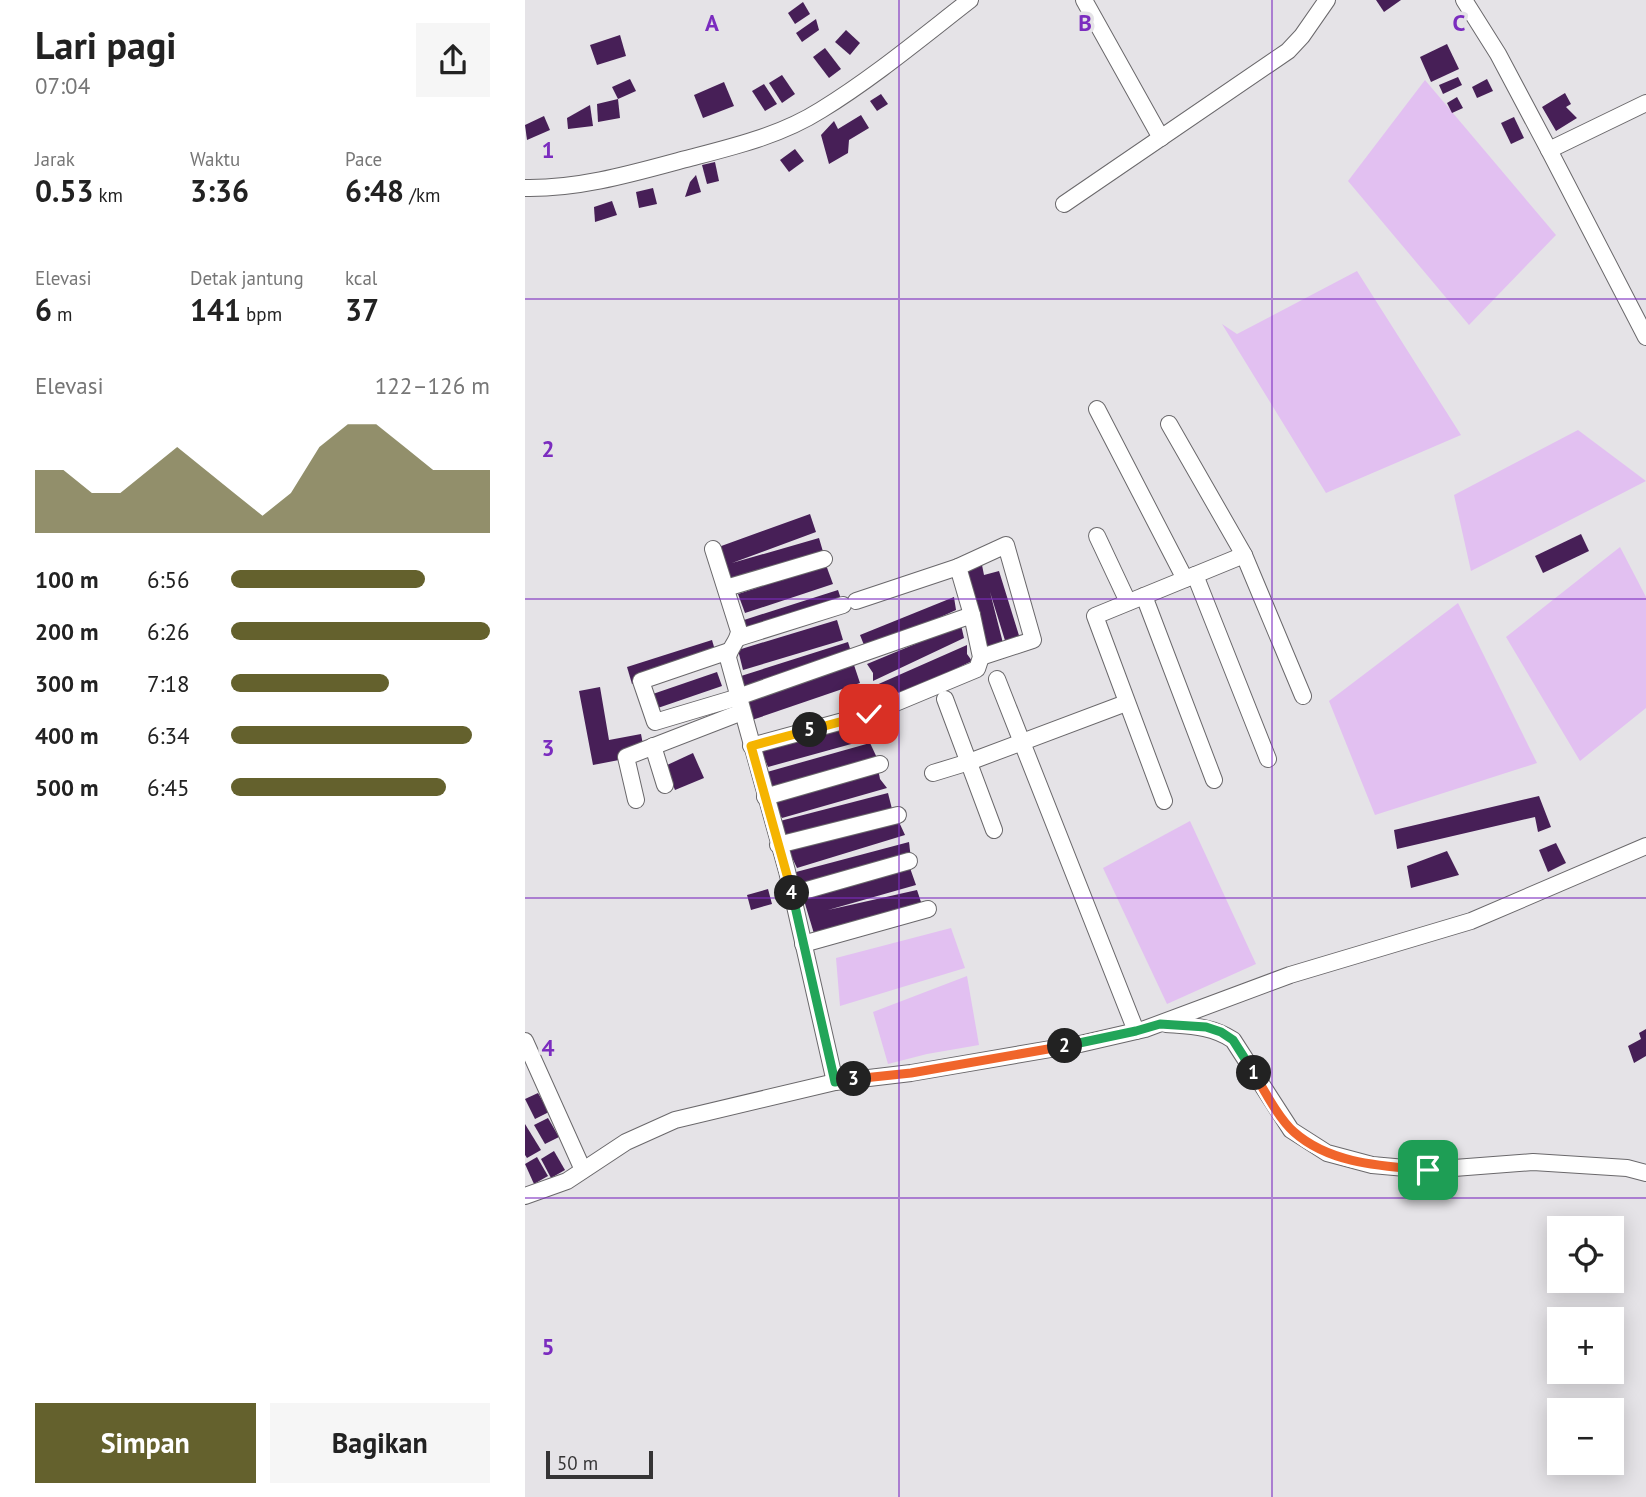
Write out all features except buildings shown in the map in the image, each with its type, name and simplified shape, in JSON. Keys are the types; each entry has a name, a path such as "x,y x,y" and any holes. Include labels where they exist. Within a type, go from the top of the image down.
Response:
{"street":[{"path":"525,188 569,186 636,173 740,145 786,129 820,111 894,59 970,0"},
{"path":"1084,0 1161,138"},
{"path":"1064,204 1288,51 1327,0"},
{"path":"1464,0 1549,150 1646,337"},
{"path":"1549,150 1646,103"},
{"path":"1097,409 1190,577 1268,759"},
{"path":"1169,424 1244,555 1303,696"},
{"path":"1097,537 1128,602"},
{"path":"737,703 655,722 641,681 733,644 958,567 1006,545 1033,640 981,657"},
{"path":"713,550 737,620 728,659 737,703 793,894 835,1082"},
{"path":"1164,801 1095,616 1244,555"},
{"path":"726,588 824,559"},
{"path":"751,746 869,714 977,669 981,657 958,567"},
{"path":"1144,596 1214,780"},
{"path":"636,800 626,757 737,703 972,615"},
{"path":"997,680 1136,1031"},
{"path":"945,699 994,830"},
{"path":"933,773 1126,703"},
{"path":"653,746 665,785"},
{"path":"765,797 880,764"},
{"path":"778,845 898,815"},
{"path":"525,1196 567,1181 626,1142 675,1119 835,1082 911,1073 1080,1044 1136,1031 1290,975 1471,921 1646,846"},
{"path":"793,894 909,861"},
{"path":"803,944 928,909"},
{"path":"1160,1024 1206,1027 1233,1040 1291,1130 1327,1153 1372,1165 1428,1170 1533,1162 1627,1168 1646,1173"},
{"path":"525,1041 583,1170"}],"shaded area":[{"path":"1425,80 1556,235 1469,325 1348,181"},
{"path":"1357,271 1461,435 1326,493 1222,324 1237,334"},
{"path":"1578,430 1646,481 1471,571 1454,495"},
{"path":"1620,547 1646,597 1646,708 1580,761 1506,637"},
{"path":"1458,603 1537,763 1375,815 1329,701"},
{"path":"1190,821 1256,964 1167,1004 1103,868"},
{"path":"951,928 965,968 840,1006 836,958"},
{"path":"967,976 979,1045 888,1064 873,1012"}],"route":[{"path":"869,714 751,746 793,894 835,1082 911,1073 1080,1044 1160,1024 1206,1027 1233,1040 1291,1130 1308,1143 1327,1153 1372,1165 1428,1170"}]}
